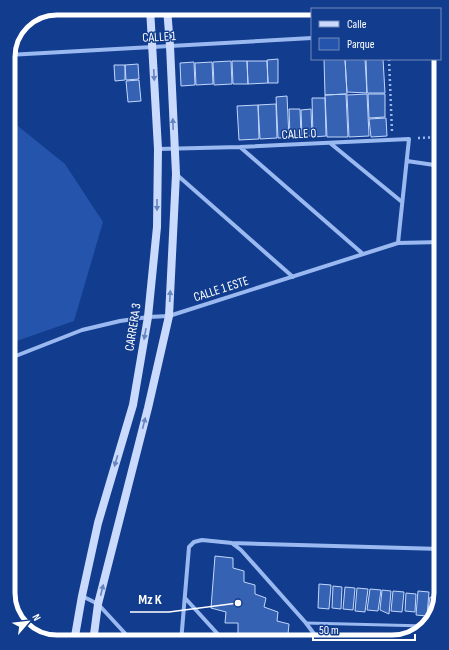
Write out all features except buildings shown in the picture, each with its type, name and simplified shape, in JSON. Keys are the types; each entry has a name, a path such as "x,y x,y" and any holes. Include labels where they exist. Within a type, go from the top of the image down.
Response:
{"street":[{"name":"CARRERA 3","path":"75,635 98,523 132,405 148,317 157,227 158,149 151,15"},
{"path":"94,635 98,604 148,408 169,316 176,174 168,15"},
{"name":"CALLE 1","path":"15,55 311,38"},
{"path":"398,243 409,139"},
{"name":"CALLE 0","path":"158,149 240,147 409,139"},
{"path":"329,142 402,202"},
{"path":"240,147 363,254"},
{"path":"407,161 434,165"},
{"path":"176,174 293,276"},
{"name":"CALLE 1 ESTE","path":"15,356 82,330 120,321 169,316 398,243 434,242"},
{"path":"182,635 189,547 194,542 202,540 232,543 434,549"},
{"path":"232,543 242,550 315,635"},
{"path":"82,596 98,604 127,635"},
{"path":"185,598 219,635"}],"lane":[{"path":"306,623 418,626"}],"path":[{"path":"389,60 392,139"},
{"path":"409,139 434,137"}],"green space":[{"path":"15,124 65,164 103,222 74,321 15,342"}],"place":[{"name":"Mz K","path":"238,603"}]}
